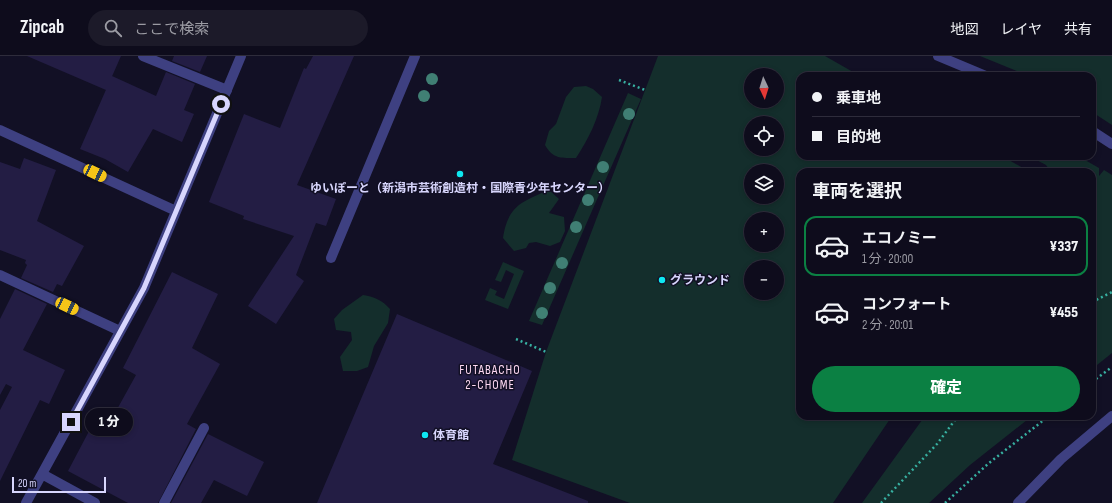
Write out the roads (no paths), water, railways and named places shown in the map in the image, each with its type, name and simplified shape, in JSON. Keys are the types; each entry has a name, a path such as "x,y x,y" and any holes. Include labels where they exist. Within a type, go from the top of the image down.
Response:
{"street":[{"path":"143,56 227,90"},
{"path":"26,503 144,288 241,56"},
{"path":"331,258 415,56"},
{"path":"938,56 976,72"},
{"path":"0,130 176,211"},
{"path":"1096,134 1112,144"},
{"path":"0,275 120,331"},
{"path":"1018,503 1061,459 1112,416"},
{"path":"164,503 204,428"},
{"path":"42,474 95,503"}],"place":[{"name":"ゆいぽーと（新潟市芸術創造村・国際青少年センター）","path":"460,174"},
{"name":"グラウンド","path":"662,280"},
{"name":"体育館","path":"425,435"}],"district":[{"name":"FUTABACHO 2-CHOME","path":"490,378"}]}
